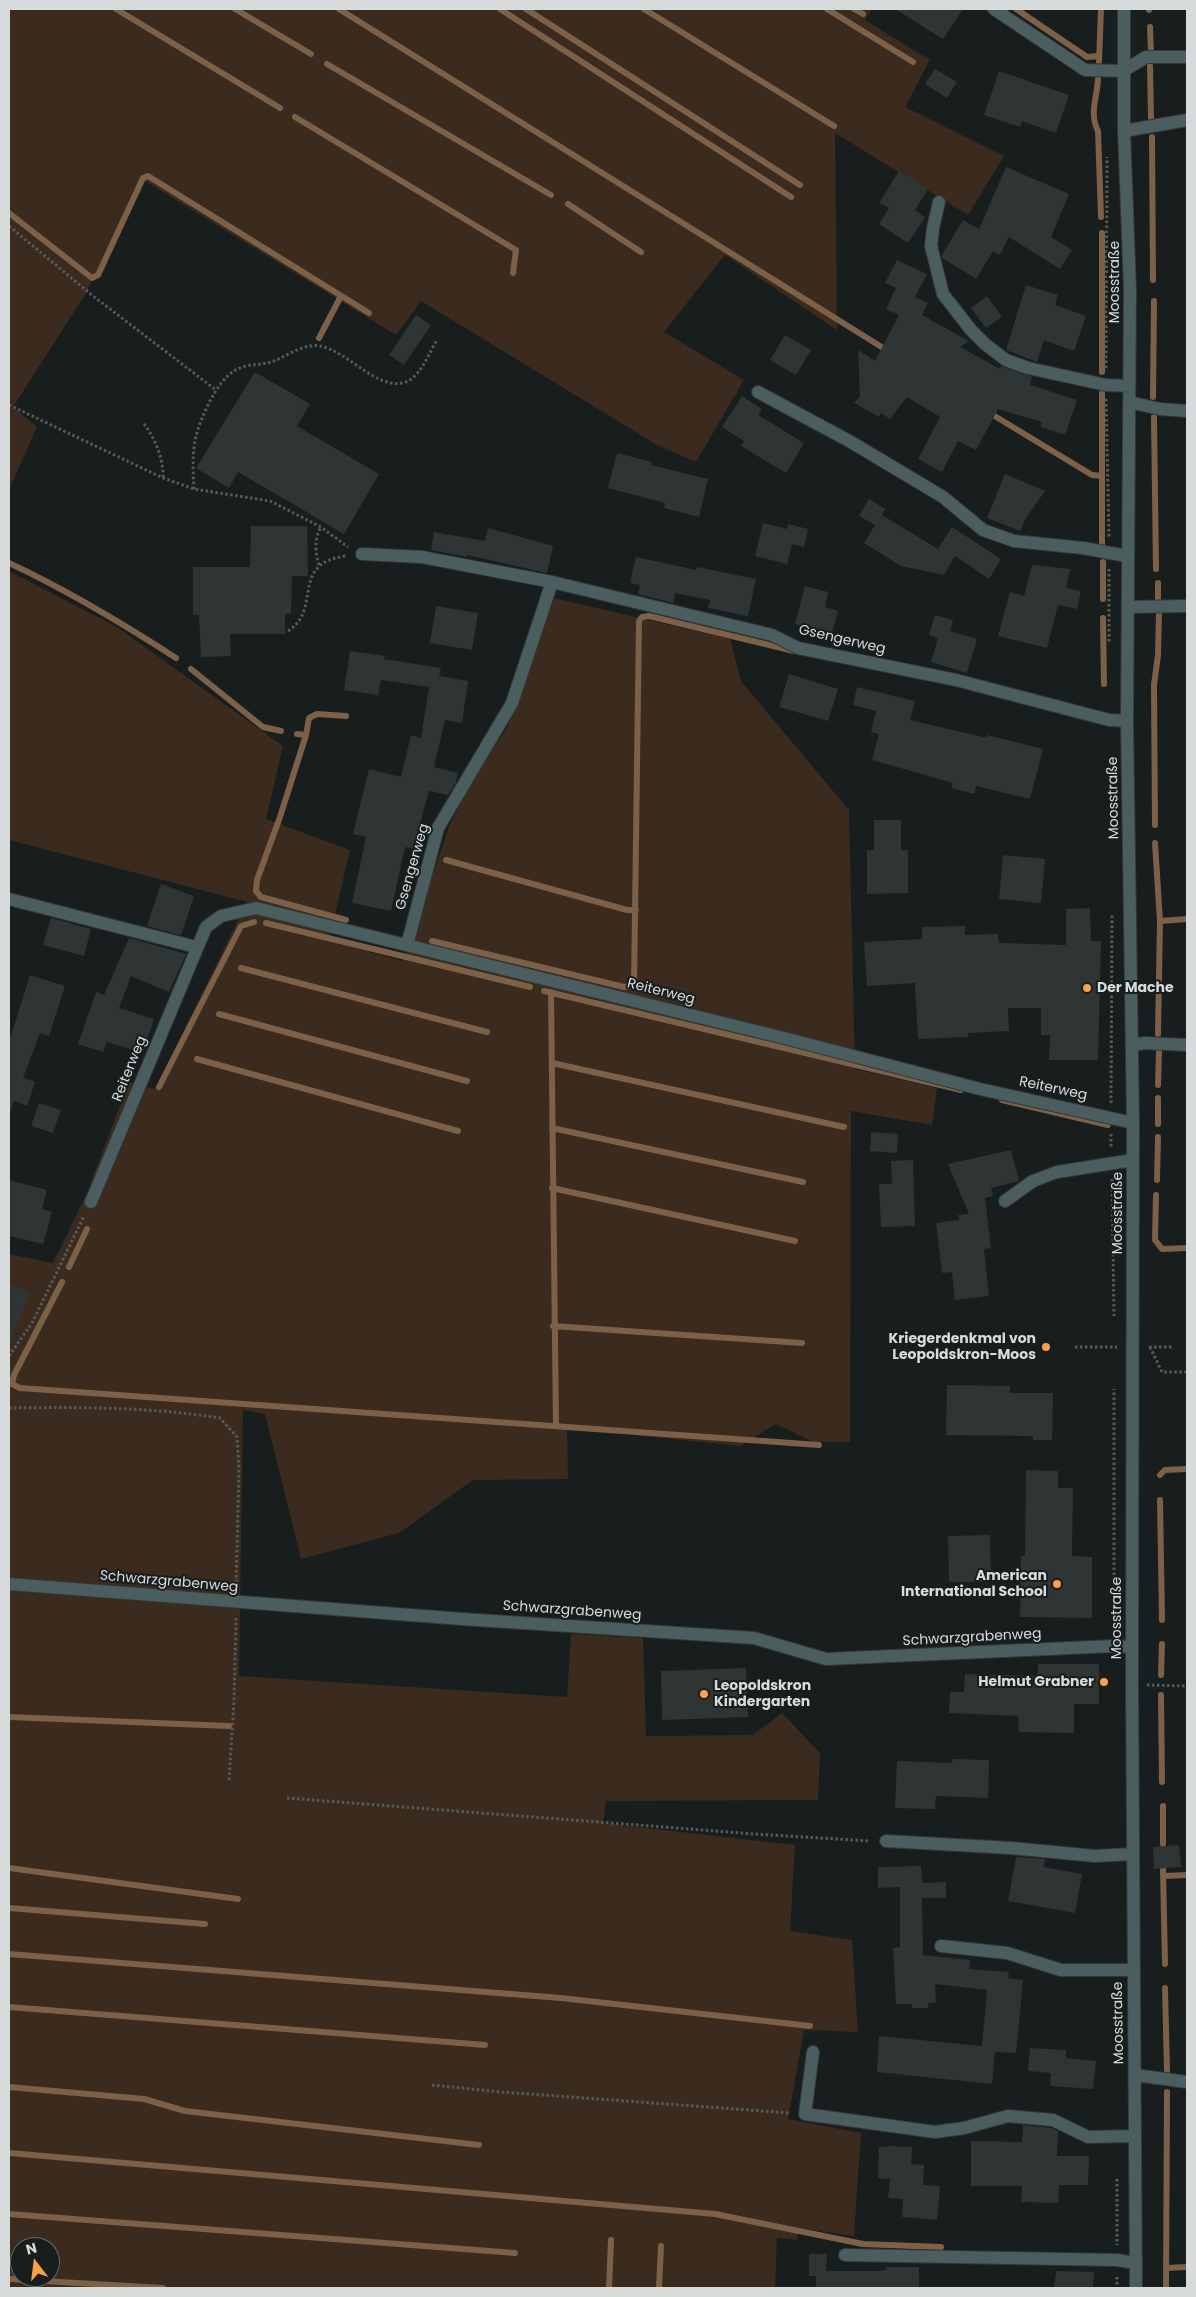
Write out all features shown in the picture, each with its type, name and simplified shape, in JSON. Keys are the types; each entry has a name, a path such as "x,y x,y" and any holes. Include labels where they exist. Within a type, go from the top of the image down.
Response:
{"street":[{"path":"994,9 1085,70 1123,71 1146,57 1187,57"},
{"name":"Moosstraße","path":"1124,9 1124,131 1129,224 1127,721 1133,1123 1132,1684 1136,2288"},
{"path":"1124,131 1187,120"},
{"path":"940,202 931,246 944,294 971,330 985,344 1006,360 1028,368 1106,384 1129,386"},
{"path":"758,392 851,442 943,498 983,530 1014,541 1083,548 1127,556"},
{"path":"1129,402 1160,410 1187,412"},
{"name":"Gsengerweg","path":"362,554 422,557 552,582 772,635 798,648 956,680 1110,720 1127,721"},
{"name":"Gsengerweg","path":"407,945 438,828 512,703 552,582"},
{"path":"1128,607 1187,606"},
{"path":"9,899 196,947"},
{"name":"Reiterweg","path":"91,1202 196,947 206,927 221,916 256,908 784,1038 980,1089 1133,1123"},
{"path":"1132,1045 1144,1043 1187,1045"},
{"name":"Moosstraße","path":"1005,1201 1033,1180 1057,1172 1133,1160"},
{"name":"Schwarzgrabenweg","path":"9,1584 236,1602 754,1638 826,1660 1132,1647"},
{"path":"886,1842 1011,1848 1095,1856 1133,1854"},
{"path":"941,1946 1007,1953 1061,1970 1134,1970"},
{"path":"813,2052 805,2114 935,2132 964,2128 1008,2116 1053,2120 1088,2137 1135,2136"},
{"name":"Moosstraße","path":"1135,2075 1187,2082"},
{"path":"846,2255 991,2256 1117,2260 1136,2263"}],"path":[{"path":"9,226 93,296 216,390"},
{"path":"194,489 193,463 196,436 216,390 233,371 254,363 272,362 302,347 319,345 333,350 387,383 403,383 415,377 436,340"},
{"path":"9,405 164,478 194,489 270,501 321,527 362,554"},
{"path":"144,424 152,434 164,469 164,478"},
{"path":"319,566 315,554 317,534 321,527"},
{"path":"288,631 297,625 305,609 309,582 319,566 338,557 362,554"},
{"path":"9,1356 32,1323 91,1202"},
{"path":"1150,1347 1162,1372 1187,1372"},
{"path":"9,1408 77,1407 195,1414 220,1418 237,1437 239,1470 234,1702 229,1780"},
{"path":"1132,1684 1187,1686"},
{"path":"287,1798 754,1834 886,1842"},
{"path":"432,2085 502,2092 805,2114"}],"shaded area":[{"path":"9,9 872,9 865,20 930,60 905,107 1004,156 968,215 835,133 837,330 725,255 664,332 744,380 696,462 657,445 421,301 396,335 145,181 83,298 13,407 37,427 9,490"},
{"path":"9,571 117,627 283,746 266,819 350,850 329,941 403,961 450,824 476,773 507,728 554,598 730,639 741,681 849,810 855,1069 937,1088 932,1125 851,1111 850,1442 813,1442 776,1424 740,1446 567,1428 568,1479 473,1480 399,1533 301,1559 265,1414 243,1410 239,1676 567,1697 571,1634 643,1638 646,1736 753,1735 782,1713 820,1753 818,1800 606,1801 603,1823 795,1845 790,1931 852,1940 858,2032 804,2030 788,2119 861,2133 854,2236 798,2228 797,2240 777,2238 775,2288 9,2288 9,1254 53,1263 86,1195 129,1082 155,1089 247,902 9,840"}],"building":[{"path":"895,9 963,9 943,39"},
{"path":"935,69 957,82 947,98 925,84"},
{"path":"999,71 1069,95 1056,133 1022,121 1020,127 984,115"},
{"path":"1006,167 1069,194 1051,237 1072,250 1060,269 1009,237 1000,255 993,251 976,279 942,258 942,255 963,220 979,229"},
{"path":"899,171 928,189 915,210 925,217 908,243 879,224 889,208 879,203"},
{"path":"897,260 927,274 915,297 928,303 922,315 969,341 960,347 1000,369 1001,366 1032,377 1030,385 1077,400 1065,435 1041,427 1042,422 998,409 976,450 958,441 942,472 918,459 940,417 907,397 890,419 881,413 879,417 854,403 860,396 858,350 875,361 899,315 886,309 896,288 885,283"},
{"path":"1026,285 1058,295 1055,305 1086,316 1074,351 1044,340 1037,362 1006,350"},
{"path":"987,296 1002,317 986,328 971,308"},
{"path":"416,315 431,325 404,365 389,355"},
{"path":"785,335 811,350 796,375 770,360"},
{"path":"255,372 310,404 297,426 379,474 344,534 238,472 229,488 196,468"},
{"path":"742,396 762,409 758,415 804,443 786,473 741,446 744,441 722,427"},
{"path":"617,453 652,462 651,465 708,479 699,517 664,508 665,503 608,488"},
{"path":"1005,474 1045,491 1026,518 1020,531 987,518"},
{"path":"869,499 885,509 882,515 938,549 952,527 1001,559 989,579 955,556 944,575 901,566 864,543 875,525 859,516"},
{"path":"763,523 787,529 788,524 808,529 804,547 792,544 787,564 755,556"},
{"path":"251,526 307,526 308,576 292,576 291,614 285,614 285,634 230,634 231,656 201,657 199,615 193,615 193,567 250,567"},
{"path":"488,528 553,546 547,573 467,555 467,557 431,550 434,532 485,541"},
{"path":"636,557 696,570 697,567 756,579 748,616 708,608 710,600 675,593 673,603 638,594 640,585 630,583"},
{"path":"1032,565 1070,569 1066,588 1081,591 1077,609 1058,605 1047,648 998,636 1010,592 1024,596"},
{"path":"805,586 828,592 825,607 838,611 832,633 795,624"},
{"path":"436,606 478,613 472,650 430,643"},
{"path":"935,615 953,620 950,631 977,639 967,673 931,662 938,638 929,635"},
{"path":"350,651 385,656 384,659 441,668 439,676 468,681 462,723 445,720 434,767 458,773 456,782 448,795 429,791 413,849 405,847 391,911 352,903 366,837 353,834 369,769 401,777 411,735 421,738 429,687 381,680 378,695 344,690"},
{"path":"789,674 838,689 828,721 779,707"},
{"path":"857,687 915,701 910,720 987,738 987,735 1043,749 1030,799 976,786 974,794 951,788 953,783 872,760 879,734 871,732 876,711 853,705"},
{"path":"874,820 901,820 901,850 908,850 908,893 867,894 867,850 874,850"},
{"path":"1003,855 1045,859 1041,903 999,899"},
{"path":"161,884 194,896 181,935 147,926"},
{"path":"1090,908 1091,941 1101,941 1098,1060 1049,1060 1050,1035 1041,1035 1041,1008 1008,1008 1009,1031 968,1033 968,1037 918,1039 915,983 867,986 864,942 922,939 922,927 965,926 965,935 998,934 999,943 1066,945 1066,909"},
{"path":"51,918 91,929 84,956 43,945"},
{"path":"129,938 186,954 169,992 131,976 119,1008 154,1019 143,1053 107,1042 103,1052 78,1044 96,992 104,995"},
{"path":"30,975 65,986 49,1036 40,1033 23,1078 35,1082 27,1106 14,1101 10,1112 9,1042"},
{"path":"39,1103 61,1110 53,1133 31,1126"},
{"path":"871,1132 898,1134 897,1153 870,1151"},
{"path":"1011,1150 1019,1181 991,1188 993,1196 985,1198 991,1248 984,1249 989,1296 955,1300 952,1272 942,1273 936,1223 959,1220 958,1215 969,1214 948,1164"},
{"path":"913,1160 915,1226 881,1227 879,1184 892,1184 891,1161"},
{"path":"9,1180 47,1190 42,1209 52,1212 43,1244 9,1236"},
{"path":"9,1284 30,1293 9,1343"},
{"path":"947,1385 1010,1386 1010,1393 1053,1393 1052,1440 1033,1440 1033,1436 946,1435"},
{"path":"1026,1470 1058,1471 1058,1488 1073,1488 1072,1556 1092,1557 1092,1618 1020,1617 1021,1556 1025,1556"},
{"path":"990,1535 991,1582 949,1582 948,1536"},
{"path":"1038,1664 1099,1664 1099,1704 1074,1704 1074,1733 1019,1732 1018,1716 949,1713 950,1692 964,1692 965,1674 1038,1676"},
{"name":"Leopoldskron Kindergarten","path":"746,1668 748,1717 662,1720 661,1671"},
{"path":"953,1759 989,1760 988,1798 936,1796 935,1809 895,1808 897,1761 952,1763"},
{"path":"1179,1845 1181,1867 1154,1869 1153,1847"},
{"path":"1016,1857 1045,1859 1044,1867 1082,1874 1075,1913 1008,1901"},
{"path":"921,1866 922,1883 946,1882 946,1898 922,1898 923,1955 970,1960 969,1969 1009,1972 1008,1978 1023,1980 1016,2053 995,2052 992,2084 877,2072 879,2036 982,2046 987,1990 935,1984 936,2002 928,2003 928,2008 912,2008 912,2004 896,2004 893,1948 900,1947 900,1887 878,1888 878,1867"},
{"path":"1030,2048 1066,2050 1066,2058 1096,2061 1093,2089 1050,2086 1051,2073 1028,2071"},
{"path":"1023,2125 1051,2128 1058,2131 1057,2156 1089,2156 1088,2185 1059,2185 1058,2203 1021,2202 1022,2186 971,2186 971,2141 1022,2142"},
{"path":"879,2147 912,2147 911,2164 924,2165 923,2185 940,2186 937,2220 902,2217 903,2199 888,2198 890,2179 878,2178"},
{"path":"809,2254 827,2254 826,2271 875,2271 887,2270 886,2267 919,2267 919,2288 816,2288 816,2276 809,2276"},
{"path":"1056,2271 1094,2272 1093,2288 1054,2288"}],"waterway":[{"path":"116,9 280,108"},
{"path":"235,9 311,54"},
{"path":"339,9 888,351"},
{"path":"500,9 791,197"},
{"path":"526,9 800,185"},
{"path":"644,9 834,126"},
{"path":"827,9 913,62"},
{"path":"854,9 863,14"},
{"path":"1016,9 1087,57 1099,56"},
{"path":"1099,62 1101,9"},
{"path":"1150,27 1151,52"},
{"path":"327,64 551,195"},
{"path":"1150,66 1151,118"},
{"path":"1098,79 1094,118 1098,131 1101,217"},
{"path":"295,117 516,250 513,273"},
{"path":"1152,137 1153,280"},
{"path":"9,213 92,278 98,275 143,178 148,176 369,313"},
{"path":"568,204 641,252"},
{"path":"1102,233 1102,372"},
{"path":"319,338 341,296"},
{"path":"1153,397 1154,301"},
{"path":"1102,393 1102,546"},
{"path":"988,412 1092,475 1102,476"},
{"path":"1154,417 1156,569"},
{"path":"1103,562 1103,599"},
{"path":"9,563 52,584 176,658"},
{"path":"1158,583 1158,599"},
{"path":"1155,825 1154,685 1158,655 1159,612"},
{"path":"432,941 624,987 634,986 639,621 642,617 649,616 794,651"},
{"path":"1103,618 1104,684"},
{"path":"191,669 263,727 281,731"},
{"path":"306,735 309,718 317,714 346,716"},
{"path":"297,734 306,735 280,817 257,880 256,891 261,897 346,920"},
{"path":"1155,843 1160,921 1158,1034"},
{"path":"446,860 627,910 636,910"},
{"path":"1160,921 1187,919"},
{"path":"159,1087 241,926 254,922"},
{"path":"266,923 530,987"},
{"path":"241,968 487,1032"},
{"path":"544,991 961,1090"},
{"path":"551,992 556,1426"},
{"path":"219,1014 467,1081"},
{"path":"1158,1085 1159,1051"},
{"path":"197,1059 458,1131"},
{"path":"552,1063 844,1127"},
{"path":"1158,1098 1158,1124"},
{"path":"1002,1100 1108,1125"},
{"path":"552,1128 803,1182"},
{"path":"1157,1180 1158,1137"},
{"path":"552,1188 795,1241"},
{"path":"1156,1195 1155,1240 1162,1249 1187,1248"},
{"path":"69,1267 87,1229"},
{"path":"62,1282 14,1375 12,1384 20,1388 819,1445"},
{"path":"553,1326 802,1343"},
{"path":"1160,1475 1165,1470 1187,1469"},
{"path":"1160,1500 1162,1620"},
{"path":"1161,1675 1162,1644"},
{"path":"1161,1695 1162,1782"},
{"path":"9,1717 229,1726"},
{"path":"1163,1806 1163,1844"},
{"path":"9,1868 238,1899"},
{"path":"1163,1869 1165,1964"},
{"path":"1164,1876 1187,1875"},
{"path":"9,1908 205,1924"},
{"path":"9,1954 561,1998 810,2026"},
{"path":"1165,1988 1167,2071"},
{"path":"9,2007 485,2045"},
{"path":"9,2087 144,2099 185,2111 479,2145"},
{"path":"1166,2288 1167,2092"},
{"path":"9,2153 715,2214 863,2244 941,2247"},
{"path":"9,2214 515,2253"},
{"path":"609,2288 611,2240"},
{"path":"659,2288 661,2246"},
{"path":"1166,2268 1187,2267"},
{"path":"9,2279 163,2288"}],"place":[{"name":"Der Mache","path":"1087,988"},
{"name":"Kriegerdenkmal von Leopoldskron-Moos","path":"1046,1347"},
{"name":"American International School","path":"1057,1584"},
{"name":"Helmut Grabner","path":"1104,1682"},
{"name":"Leopoldskron Kindergarten","path":"704,1694"}]}
